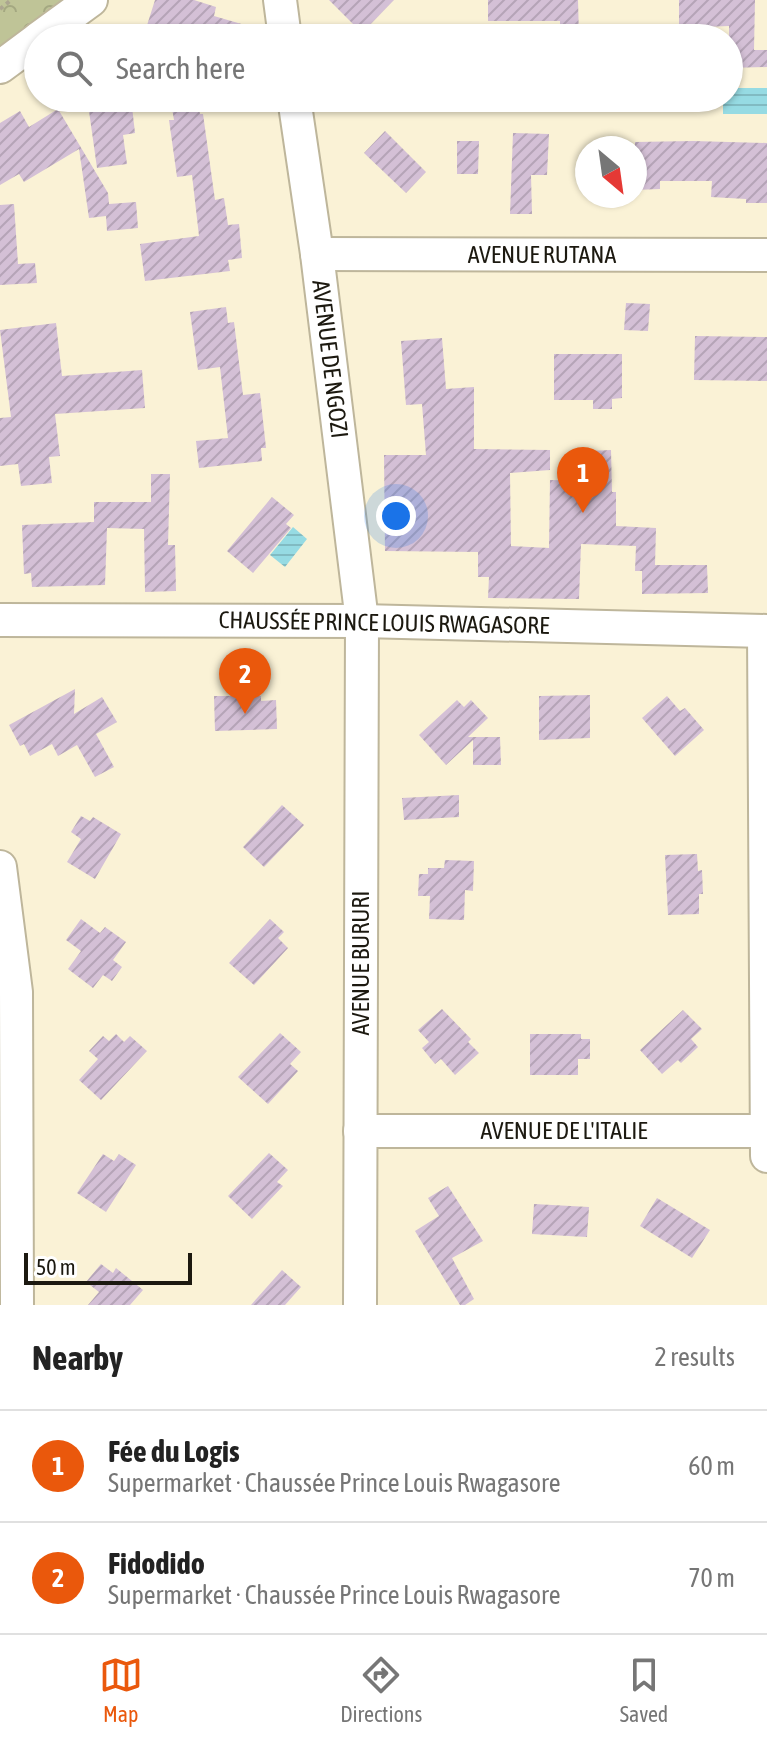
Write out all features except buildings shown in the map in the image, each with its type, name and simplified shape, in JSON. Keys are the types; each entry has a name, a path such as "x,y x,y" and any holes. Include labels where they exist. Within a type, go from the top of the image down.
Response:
{"street":[{"path":"58,24 91,0"},
{"path":"280,0 283,24"},
{"path":"0,67 24,49"},
{"name":"AVENUE DE NGOZI","path":"296,112 317,254 362,621"},
{"name":"AVENUE RUTANA","path":"317,254 767,255"},
{"name":"CHAUSSÉE PRINCE LOUIS RWAGASORE","path":"0,620 362,621 765,631"},
{"name":"AVENUE BURURI","path":"360,1305 362,621"},
{"path":"765,631 767,1156"},
{"path":"0,867 8,993 17,1305"},
{"name":"AVENUE DE L'ITALIE","path":"360,1131 767,1131"}],"path":[{"path":"0,9 11,0"}],"green space":[{"path":"0,0 67,0 35,24 24,24 24,33 0,51"}],"water":[{"path":"743,88 767,88 767,114 723,114 743,112"},
{"path":"293,527 307,539 285,567 270,555"}],"place":[{"name":"Fée du Logis","path":"583,513"},
{"name":"Fidodido","path":"245,714"}]}
